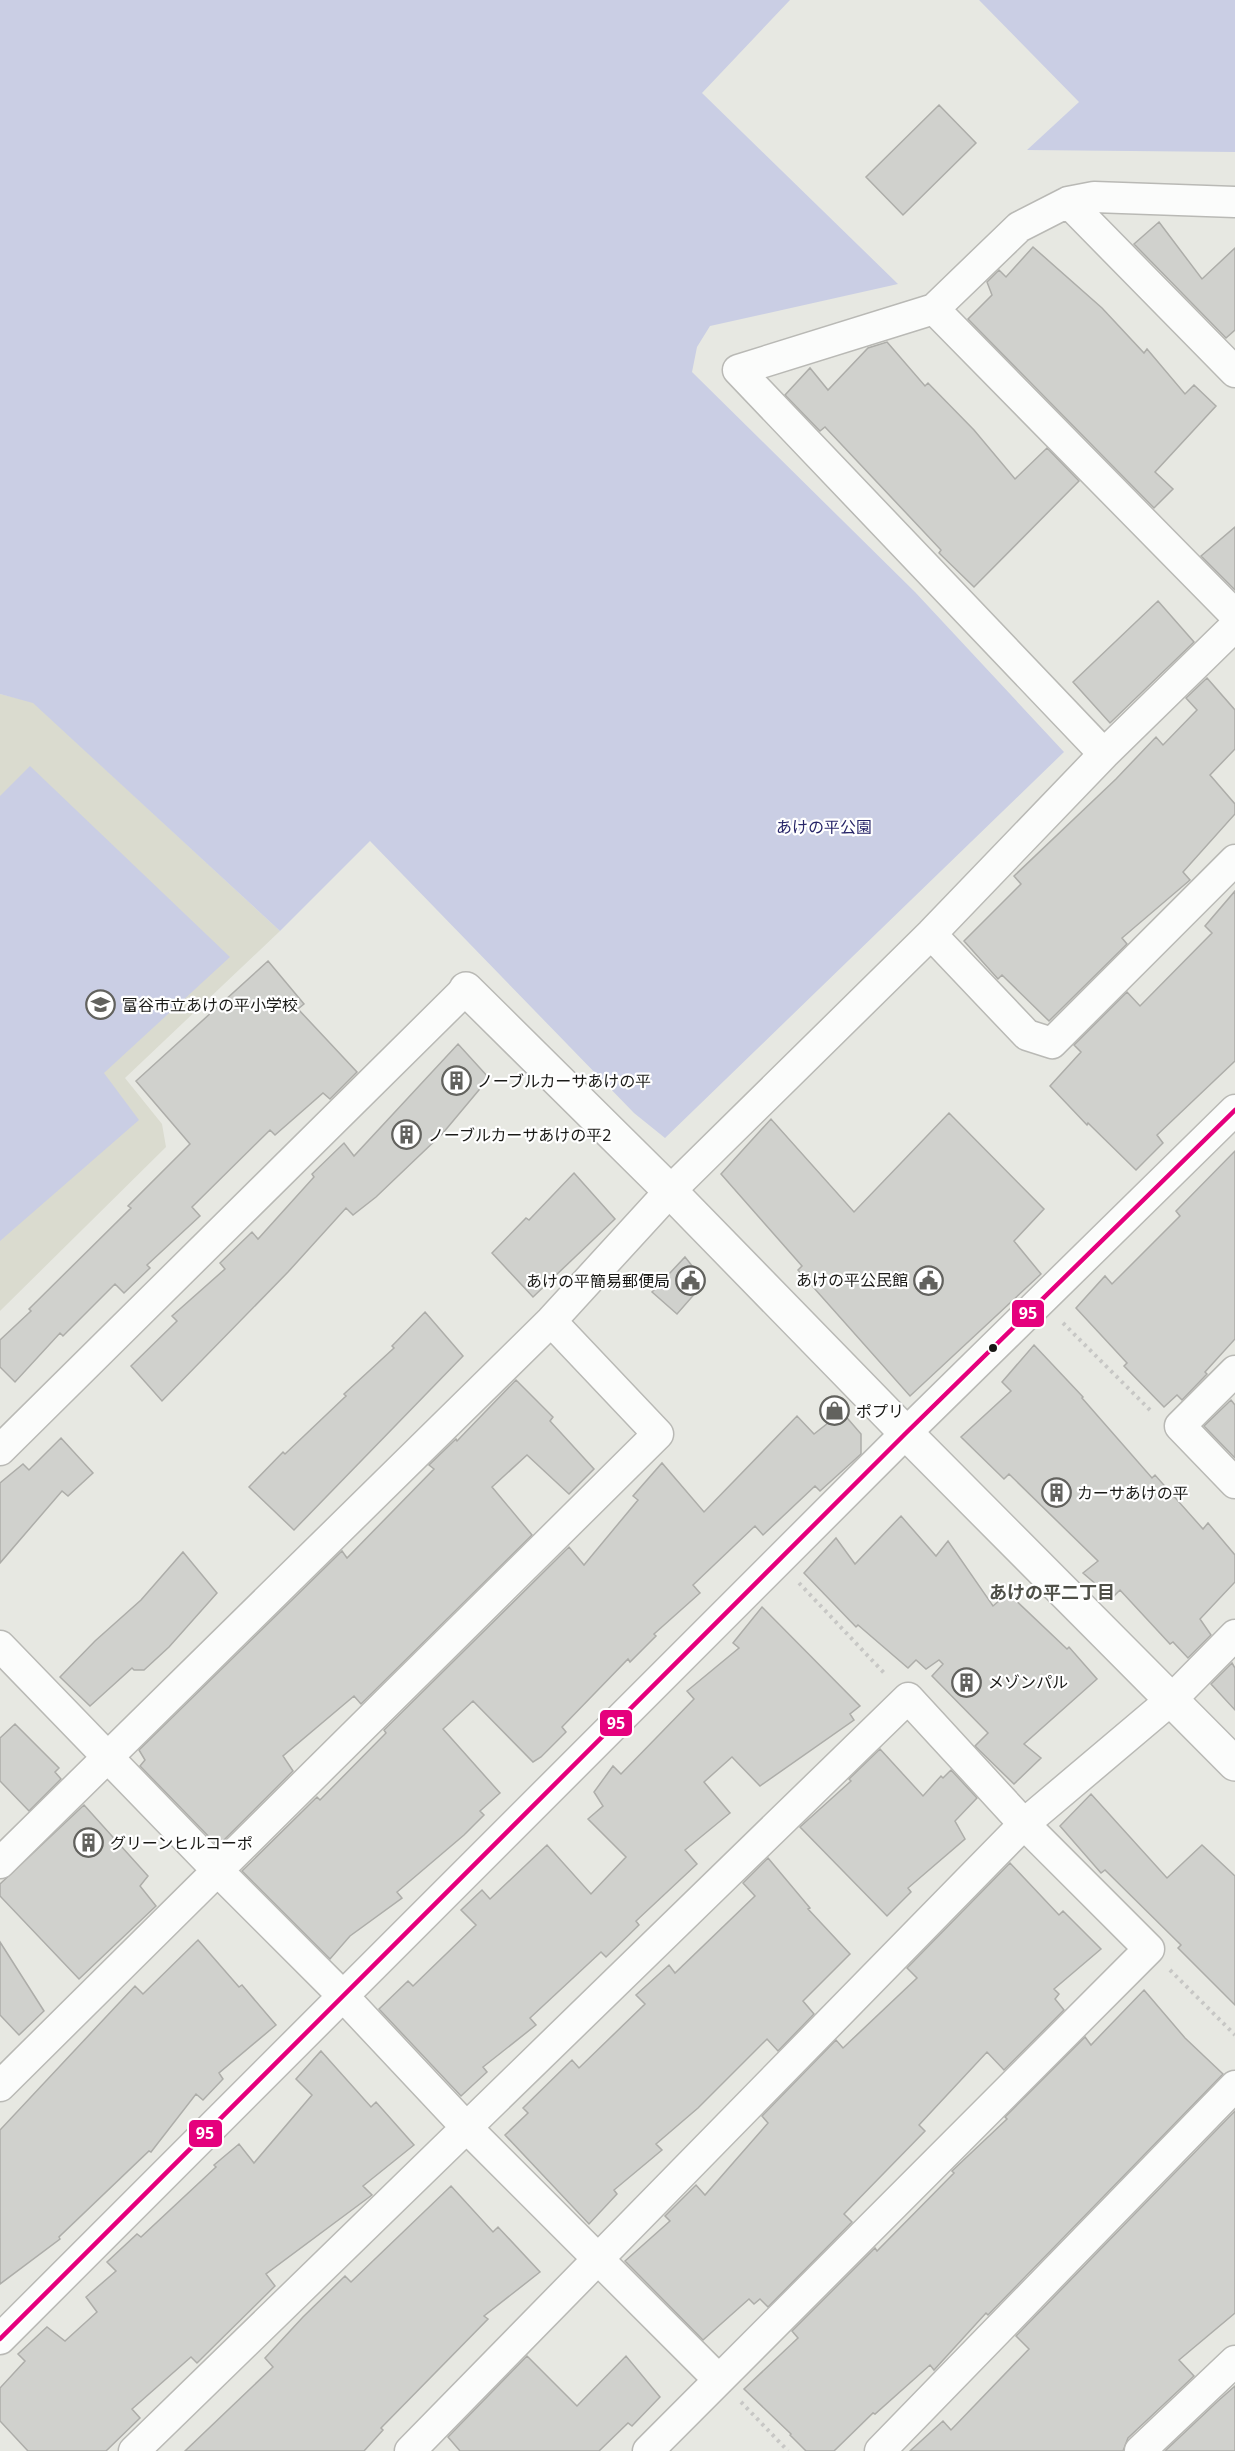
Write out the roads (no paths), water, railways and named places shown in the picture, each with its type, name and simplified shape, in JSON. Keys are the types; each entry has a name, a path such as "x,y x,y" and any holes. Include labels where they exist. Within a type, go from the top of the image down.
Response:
{"street":[{"path":"1104,754 738,370 934,309 1018,227 1068,202 1094,197 1235,202"},
{"path":"1068,202 1235,372"},
{"path":"934,309 1235,615"},
{"path":"0,1863 551,1321 670,1191 931,934 1104,754 1235,626"},
{"path":"931,934 1027,1035 1052,1043 1235,860"},
{"path":"0,1450 466,990 670,1191 906,1433 1235,1764"},
{"path":"0,2339 906,1433 1235,1110"},
{"path":"0,2086 658,1434 551,1321"},
{"path":"1235,1371 1180,1426 1235,1483"},
{"path":"410,2451 1024,1824 1172,1699 1235,1635"},
{"path":"0,1646 343,1996 466,2127 719,2380"},
{"path":"134,2451 908,1698 1024,1824 1149,1948 648,2451"},
{"path":"880,2451 1235,2086"},
{"path":"1140,2451 1235,2361"}],"place":[{"name":"富谷市立あけの平小学校","path":"101,1005"},
{"name":"ノーブルカーサあけの平","path":"456,1081"},
{"name":"ノーブルカーサあけの平2","path":"407,1135"},
{"name":"あけの平公民館","path":"929,1280"},
{"name":"あけの平簡易郵便局","path":"691,1281"},
{"name":"ポプリ","path":"835,1411"},
{"name":"カーサあけの平","path":"1056,1493"},
{"name":"メゾンパル","path":"967,1682"},
{"name":"グリーンヒルコーポ","path":"89,1843"}],"district":[{"name":"あけの平二丁目","path":"1052,1592"}],"park label":[{"name":"あけの平公園","path":"824,827"}]}
